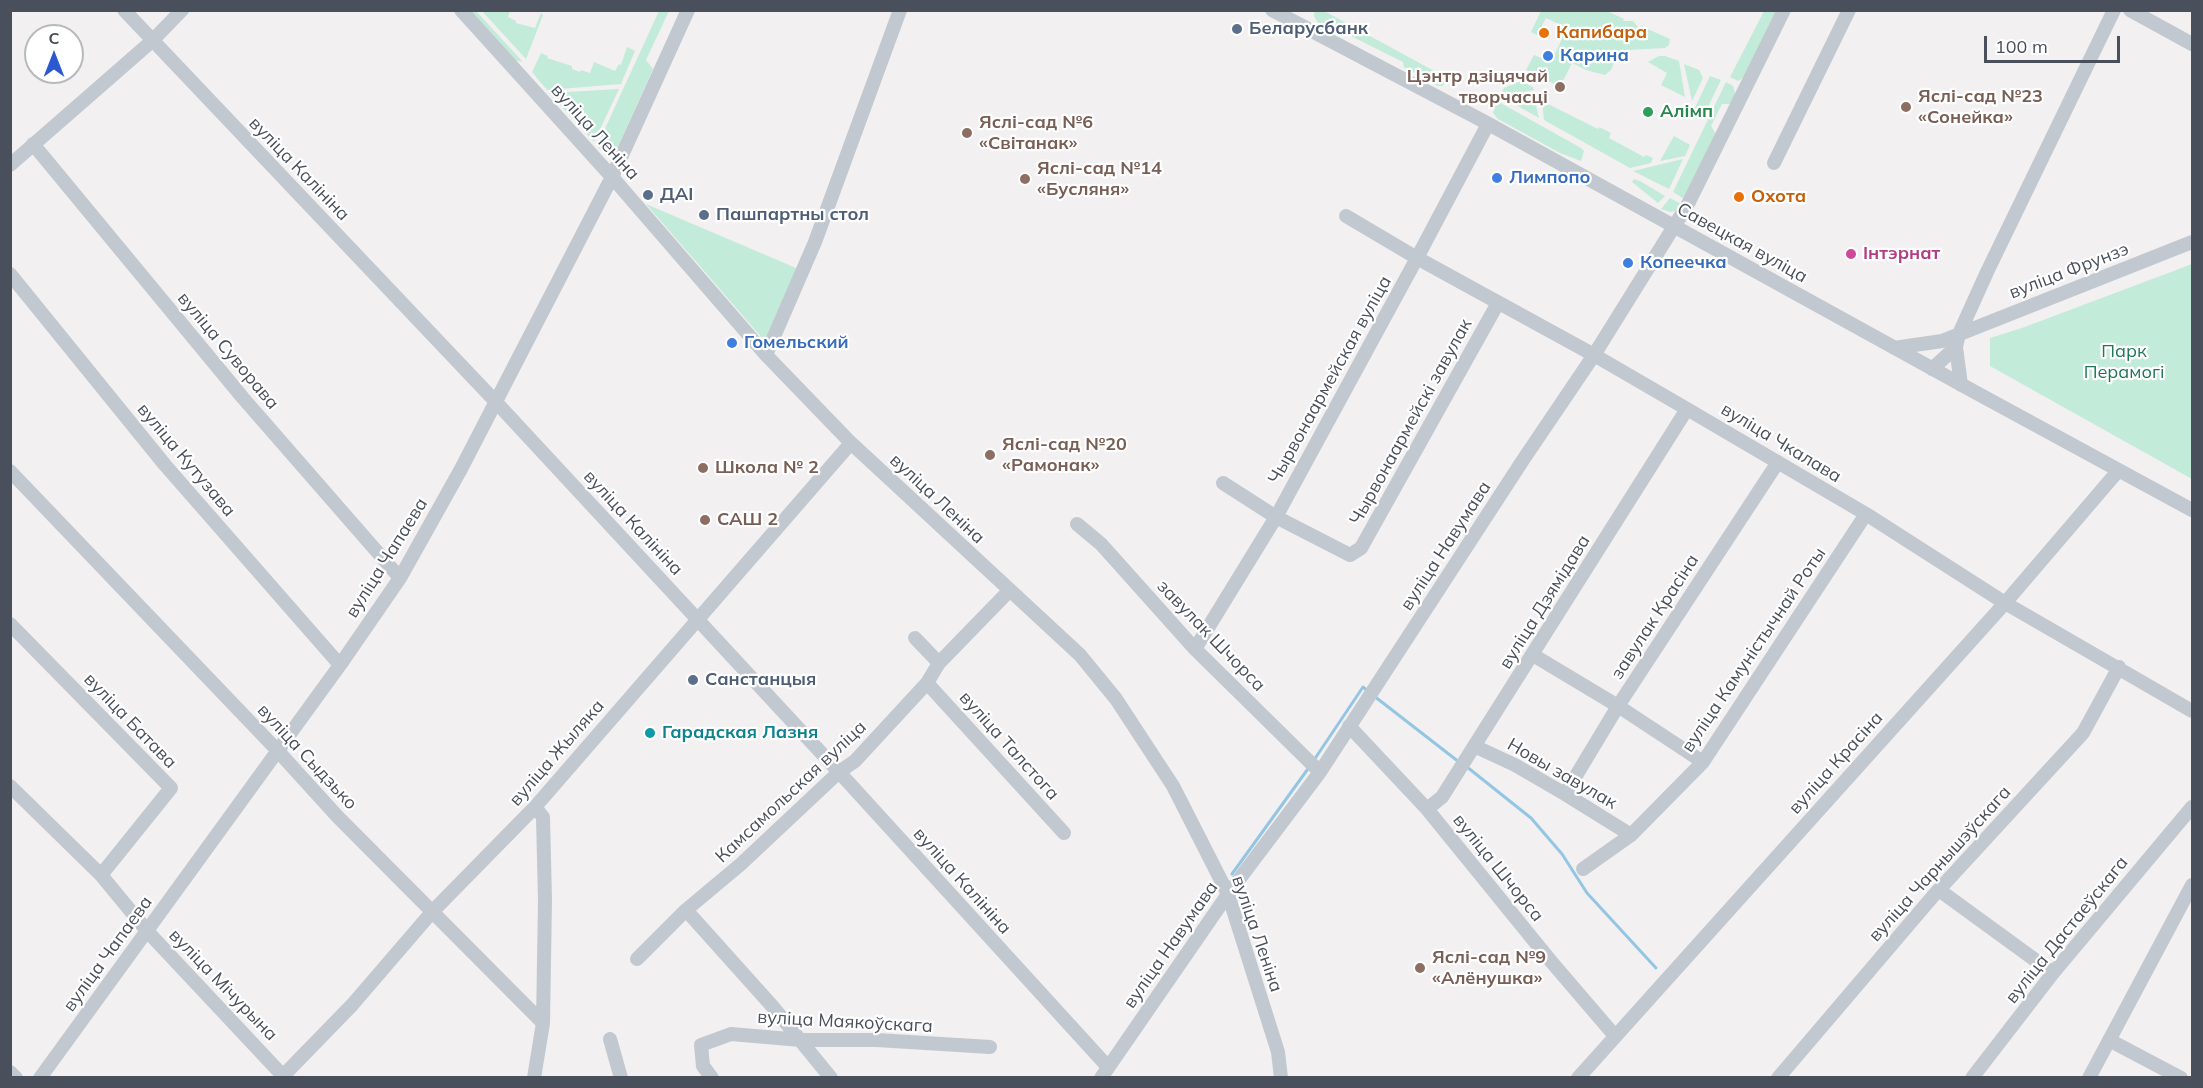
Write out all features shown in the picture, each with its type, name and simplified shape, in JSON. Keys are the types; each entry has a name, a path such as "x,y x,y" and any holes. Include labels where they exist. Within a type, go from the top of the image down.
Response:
{"street":[{"name":"вуліца Калініна","path":"124,10 495,401 839,772 1104,1072"},
{"path":"10,165 152,40 182,10"},
{"name":"вуліца Леніна","path":"460,10 612,177 766,355 851,443 1080,655 1116,699 1173,786 1228,894 1278,1052 1281,1077"},
{"name":"вуліца Чапаева","path":"40,1077 148,932 400,578 461,469 612,177 688,10"},
{"path":"766,355 815,242 900,10"},
{"name":"Савецкая вуліца","path":"1272,10 1675,225 1961,385 2193,510"},
{"name":"вуліца Навумава","path":"1104,1072 1228,894 1320,772 1594,355 1688,204 1784,10"},
{"path":"1774,163 1849,10"},
{"path":"1961,385 1957,340 2114,10"},
{"path":"2130,10 2193,44"},
{"name":"Чырвонаармейская вуліца","path":"1196,649 1276,517 1488,124"},
{"name":"вуліца Суворава","path":"33,144 243,398 400,578"},
{"name":"вуліца Чкалава","path":"1346,216 1417,258 1594,355 1778,462 1866,514 2005,603 2193,711"},
{"name":"вуліца Фрунзэ","path":"1894,348 1957,340 2193,242"},
{"name":"вуліца Кутузава","path":"10,273 165,465 340,665"},
{"name":"Чырвонаармейскі завулак","path":"1276,517 1350,555 1361,548 1498,303"},
{"name":"вуліца Фрунзэ","path":"1932,369 1957,340"},
{"path":"1932,369 1942,341"},
{"name":"вуліца Дзямідава","path":"1427,809 1442,797 1687,409"},
{"name":"вуліца Жыляка","path":"283,1077 352,1005 432,912 535,807 851,443"},
{"name":"завулак Красіна","path":"1565,794 1618,706 1778,462"},
{"name":"вуліца Сыдзько","path":"10,471 277,750 337,816 543,1023"},
{"name":"вуліца Красіна","path":"1578,1077 2005,603 2118,471"},
{"path":"1222,483 1276,517"},
{"name":"вуліца Камуністычнай Роты","path":"1583,869 1631,835 1703,762 1866,514"},
{"name":"завулак Шчорса","path":"1077,524 1101,544 1196,649 1320,772"},
{"name":"Камсамольская вуліца","path":"638,959 686,910 741,864 839,772 855,761 927,683 939,663 1009,591"},
{"name":"вуліца Батава","path":"10,624 171,788 101,875"},
{"path":"915,638 939,663"},
{"path":"1533,655 1618,706 1703,762"},
{"name":"вуліца Чарнышэўскага","path":"1778,1077 1939,890 2083,733 2119,668"},
{"name":"вуліца Талстога","path":"927,683 1064,833"},
{"name":"вуліца Шчорса","path":"1349,726 1427,809 1614,1036"},
{"name":"Новы завулак","path":"1474,746 1515,765 1631,835"},
{"name":"вуліца Мічурына","path":"10,786 101,875 148,932 283,1077"},
{"path":"534,1077 543,1023 545,900 543,817 535,807"},
{"name":"вуліца Дастаеўскага","path":"1972,1077 2053,973 2193,807"},
{"path":"2089,1077 2193,885"},
{"path":"1939,890 2053,973"},
{"path":"686,910 831,1077"},
{"name":"вуліца Маякоўскага","path":"712,1077 704,1066 701,1045 731,1034 801,1040 877,1040 990,1047"},
{"path":"610,1038 621,1077"},
{"path":"2109,1041 2181,1077"},
{"path":"10,1072 16,1077"}],"green space":[{"path":"469,11 476,11 523,62 514,60"},
{"path":"482,11 510,11 508,17 516,23 535,28 541,13 543,15 526,59"},
{"path":"659,11 669,11 646,60 653,69 616,151 613,153 602,151 597,146"},
{"path":"1315,11 1324,11 1449,79 1448,82 1438,86 1404,67 1403,62 1341,31 1337,32 1318,23 1314,16"},
{"path":"1541,11 1607,11 1624,19 1623,21 1633,21 1639,28 1641,26 1670,39 1669,45 1665,48 1628,50 1617,56 1611,70 1605,75 1572,63 1560,87 1526,70 1534,55 1551,62 1567,28 1546,18 1537,35 1531,32"},
{"path":"1764,11 1777,11 1743,78 1738,81 1730,77"},
{"path":"627,47 635,51 621,84 547,90 532,72 541,53 548,56 547,58 572,66 572,69 580,72 581,70 590,73 594,62 615,71 619,64 621,65"},
{"path":"1659,56 1679,61 1685,97 1661,85 1667,73 1648,62"},
{"path":"1684,64 1699,70 1703,78 1692,101"},
{"path":"1710,76 1721,80 1702,119 1692,114"},
{"path":"1521,81 1533,87 1534,90 1499,97 1504,88"},
{"path":"1726,82 1733,86 1736,96 1732,104 1722,104 1711,126 1717,136 1686,200 1673,192"},
{"path":"619,89 594,142 549,93"},
{"path":"1534,97 1539,118 1509,101"},
{"path":"1497,101 1581,148 1584,151 1581,161 1560,153 1498,119 1493,113"},
{"path":"1542,101 1598,129 1599,127 1611,133 1609,138 1644,157 1646,155 1653,158 1651,163 1630,168 1544,120"},
{"path":"1674,136 1690,145 1685,156 1660,161"},
{"path":"1683,159 1669,189 1633,171"},
{"path":"1634,179 1665,196 1658,203 1632,182"},
{"path":"1670,198 1683,205 1679,210 1671,212 1661,209"},
{"path":"646,204 803,271 769,346 763,339"},
{"name":"Парк Перамогі","path":"2192,264 2192,479 1990,366 1990,338"}],"waterway":[{"path":"1314,760 1363,687 1369,692"},
{"path":"1374,696 1459,762"},
{"path":"1232,874 1310,766"},
{"path":"1467,767 1531,818 1562,854 1587,893 1656,968"}],"place":[{"name":"Беларусбанк","path":"1237,29"},
{"name":"Капибара","path":"1544,33"},
{"name":"Карина","path":"1548,56"},
{"name":"Цэнтр дзіцячай творчасці","path":"1560,87"},
{"name":"Яслі-сад №23 «Сонейка»","path":"1906,107"},
{"name":"Алімп","path":"1648,112"},
{"name":"Яслі-сад №6 «Світанак»","path":"967,133"},
{"name":"Лимпопо","path":"1497,178"},
{"name":"Яслі-сад №14 «Бусляня»","path":"1025,179"},
{"name":"ДАІ","path":"648,195"},
{"name":"Охота","path":"1739,197"},
{"name":"Пашпартны стол","path":"704,215"},
{"name":"Інтэрнат","path":"1851,254"},
{"name":"Копеечка","path":"1628,263"},
{"name":"Гомельский","path":"732,343"},
{"name":"Яслі-сад №20 «Рамонак»","path":"990,455"},
{"name":"Школа № 2","path":"703,468"},
{"name":"САШ 2","path":"705,520"},
{"name":"Санстанцыя","path":"693,680"},
{"name":"Гарадская Лазня","path":"650,733"},
{"name":"Яслі-сад №9 «Алёнушка»","path":"1420,968"}]}
